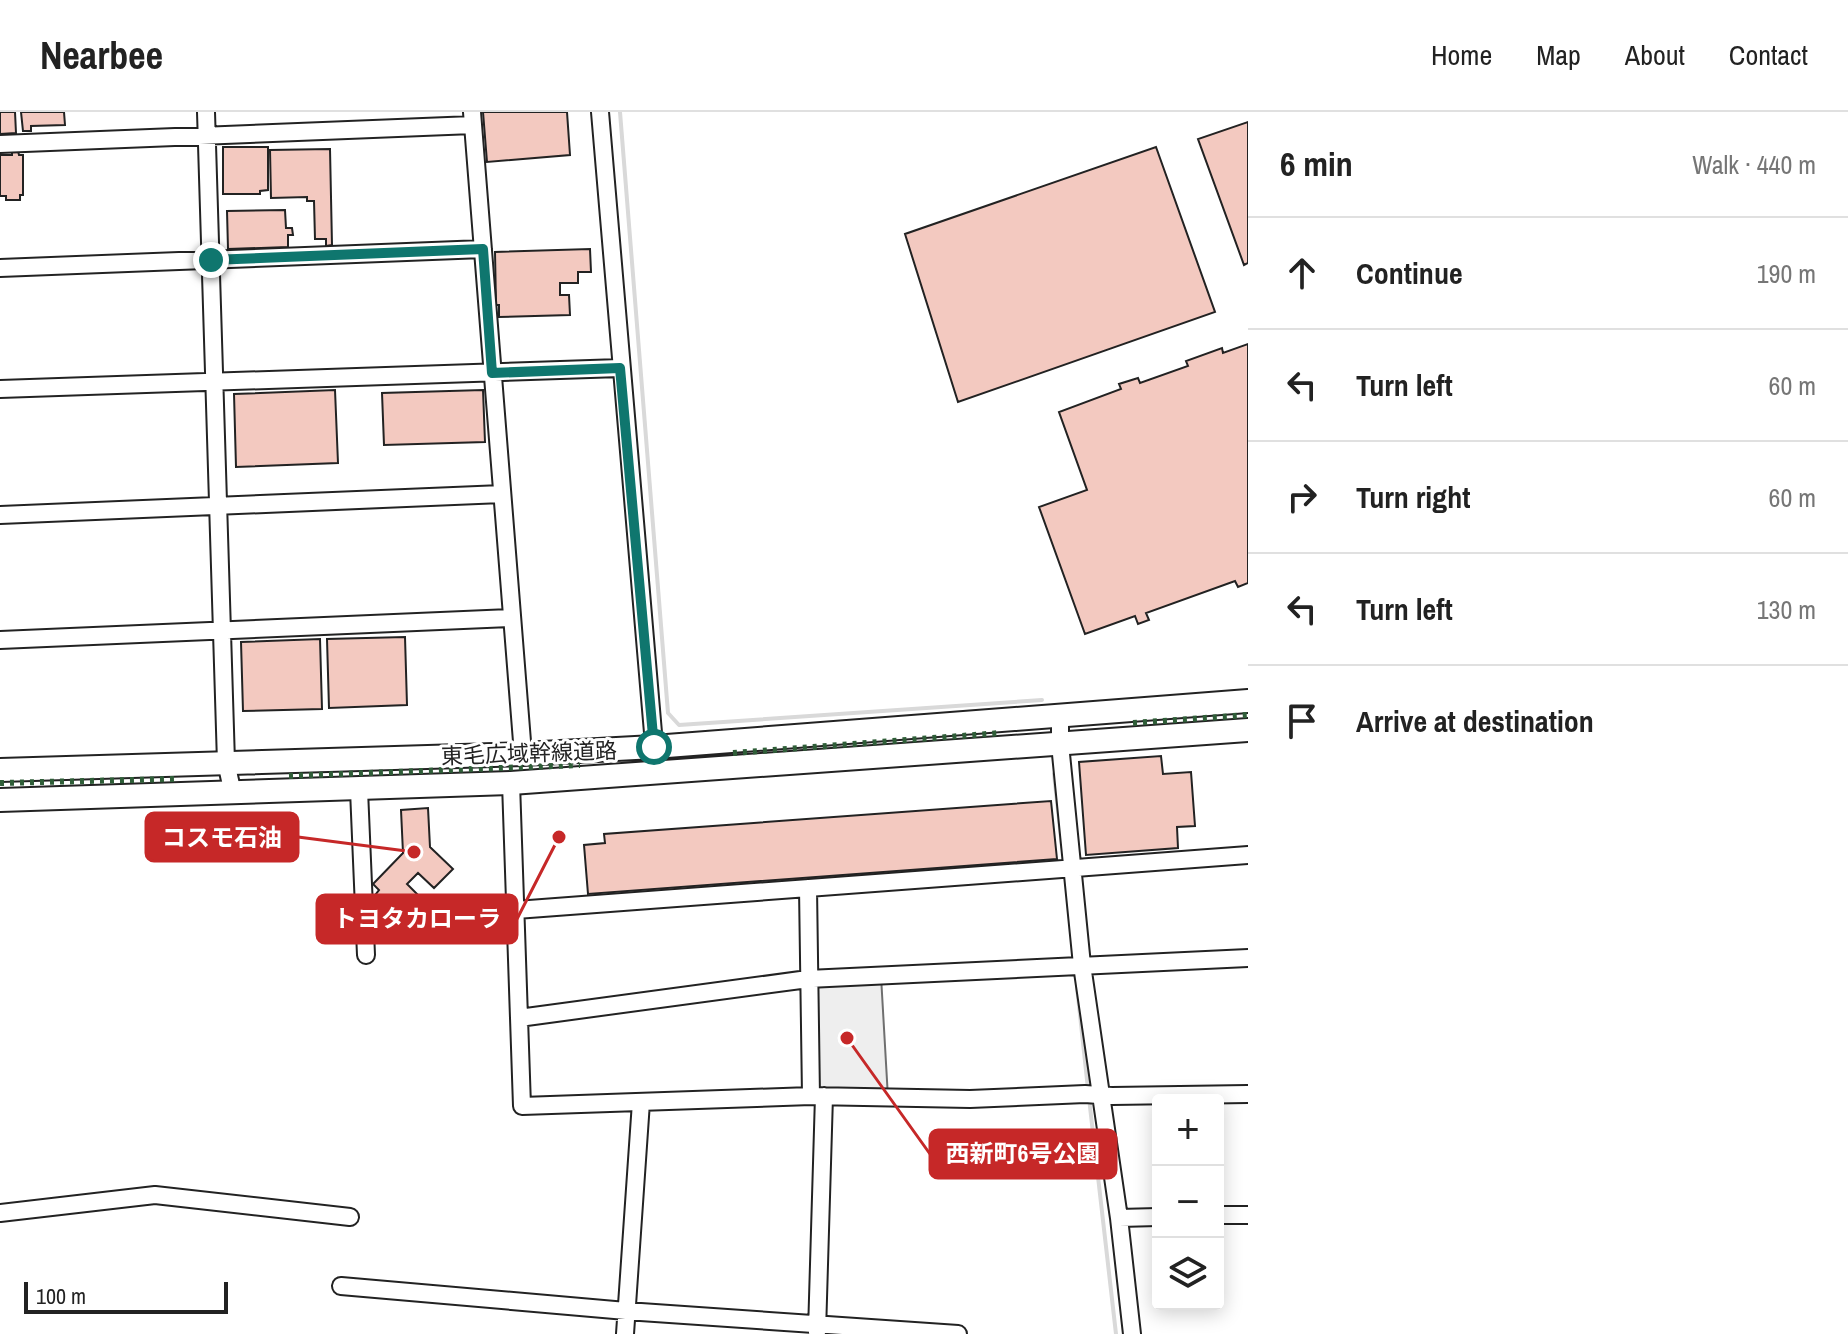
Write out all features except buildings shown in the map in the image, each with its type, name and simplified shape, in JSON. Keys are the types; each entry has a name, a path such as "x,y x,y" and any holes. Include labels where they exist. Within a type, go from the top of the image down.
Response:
{"highway":[{"name":"東毛広域幹線道路","path":"0,770 654,747 1248,701"},
{"name":"東毛広域幹線道路","path":"0,800 511,783 1248,730"}],"street":[{"path":"206,112 226,762 233,794"},
{"path":"600,112 656,774"},
{"path":"0,144 207,137 473,119 523,754"},
{"path":"0,268 483,249"},
{"path":"0,389 620,368"},
{"path":"0,515 502,494"},
{"path":"0,640 512,618"},
{"path":"1060,715 1060,744 1082,965 1119,1218 1132,1334"},
{"path":"511,783 522,1106 817,1096 970,1099 1248,1094"},
{"path":"359,790 366,955"},
{"path":"516,910 1248,855"},
{"path":"808,888 808,979 817,1096 817,1329"},
{"path":"519,1018 808,979 1248,958"},
{"path":"625,1334 641,1102"},
{"path":"0,1213 155,1195 350,1217"},
{"path":"1224,1215 1248,1215"},
{"path":"1119,1218 1152,1217"},
{"path":"341,1286 817,1329 958,1334"}],"shaded area":[{"path":"881,976 888,1098 811,1096 808,979"}],"waterway":[{"path":"620,112 668,713 679,725 1042,700"},
{"path":"1054,774 1062,847"},
{"path":"1077,987 1088,1089"},
{"path":"1089,1098 1116,1334"}],"hedge":[{"path":"1133,723 1248,715"},
{"path":"733,753 1001,733"},
{"path":"289,776 580,765"},
{"path":"0,783 174,779"}],"place":[{"name":"トヨタカローラ","path":"559,837"},
{"name":"コスモ石油","path":"414,852"},
{"name":"西新町6号公園","path":"847,1038"}],"route":[{"path":"211,260 483,249 492,373 620,368 654,747"}]}
